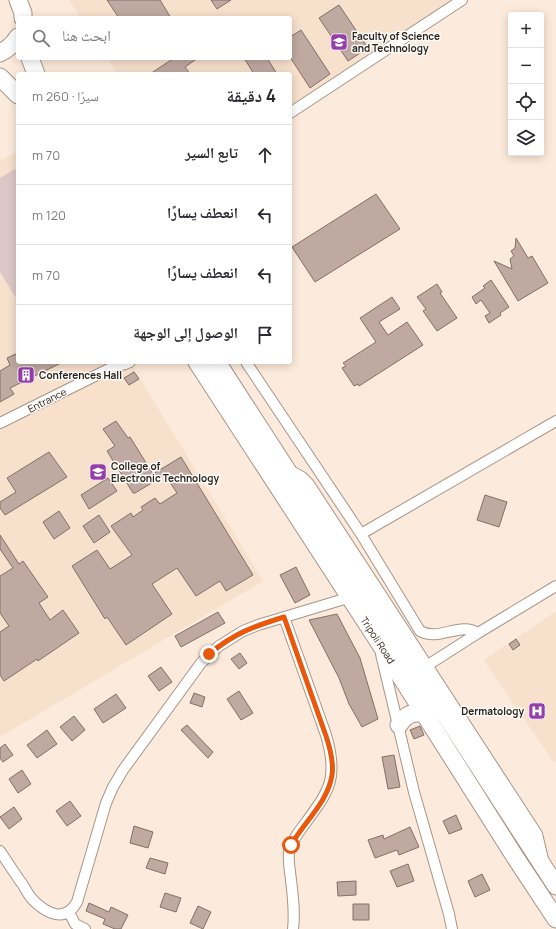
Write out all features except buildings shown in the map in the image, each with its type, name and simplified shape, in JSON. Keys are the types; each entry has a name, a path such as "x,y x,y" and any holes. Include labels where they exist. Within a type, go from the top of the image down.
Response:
{"highway":[{"path":"18,0 22,8 23,16"},
{"path":"0,53 7,50 16,39"},
{"path":"31,60 35,72"},
{"path":"0,77 16,94"},
{"name":"Tripoli Road","path":"198,364 351,597 515,857 556,919"},
{"path":"218,364 556,886"},
{"path":"399,725 405,717 410,714 425,714"}],"street":[{"path":"292,112 462,0"},
{"name":"Entrance","path":"1,421 116,364"},
{"path":"247,364 361,534 420,631 425,634 434,635 464,629 472,630 478,633"},
{"path":"361,534 556,421"},
{"path":"286,469 297,473 309,484 428,665 537,834 545,868"},
{"path":"428,665 556,586"},
{"path":"0,851 4,865 32,900 39,906 56,914 70,912 77,902 106,803 113,787 123,770 209,654 229,639 243,631 258,625 351,597"},
{"path":"284,617 331,751 332,764 332,775 329,788 323,799 296,836 289,853 294,906 293,929"},
{"path":"378,639 414,792 452,929"},
{"path":"70,912 75,927 85,929"}],"shaded area":[{"name":"Faculty of Science and Technology","path":"69,0 452,0 292,106 292,72 117,72 108,60 292,60 292,16 80,16"},
{"name":"College of Electronic Technology","path":"16,152 16,364 131,364 263,581 0,737 0,158 2,160"},
{"path":"15,169 16,171 16,298 0,272 0,178"},
{"name":"Dermatology","path":"556,611 556,761 554,763 484,660"}],"place":[{"name":"Faculty of Science and Technology","path":"339,42"},
{"name":"Conferences Hall","path":"26,375"},
{"name":"College of Electronic Technology","path":"98,472"},
{"name":"Dermatology","path":"537,711"}],"route":[{"path":"209,654 229,639 243,631 284,617 331,751 332,764 332,775 329,788 291,845"}]}
